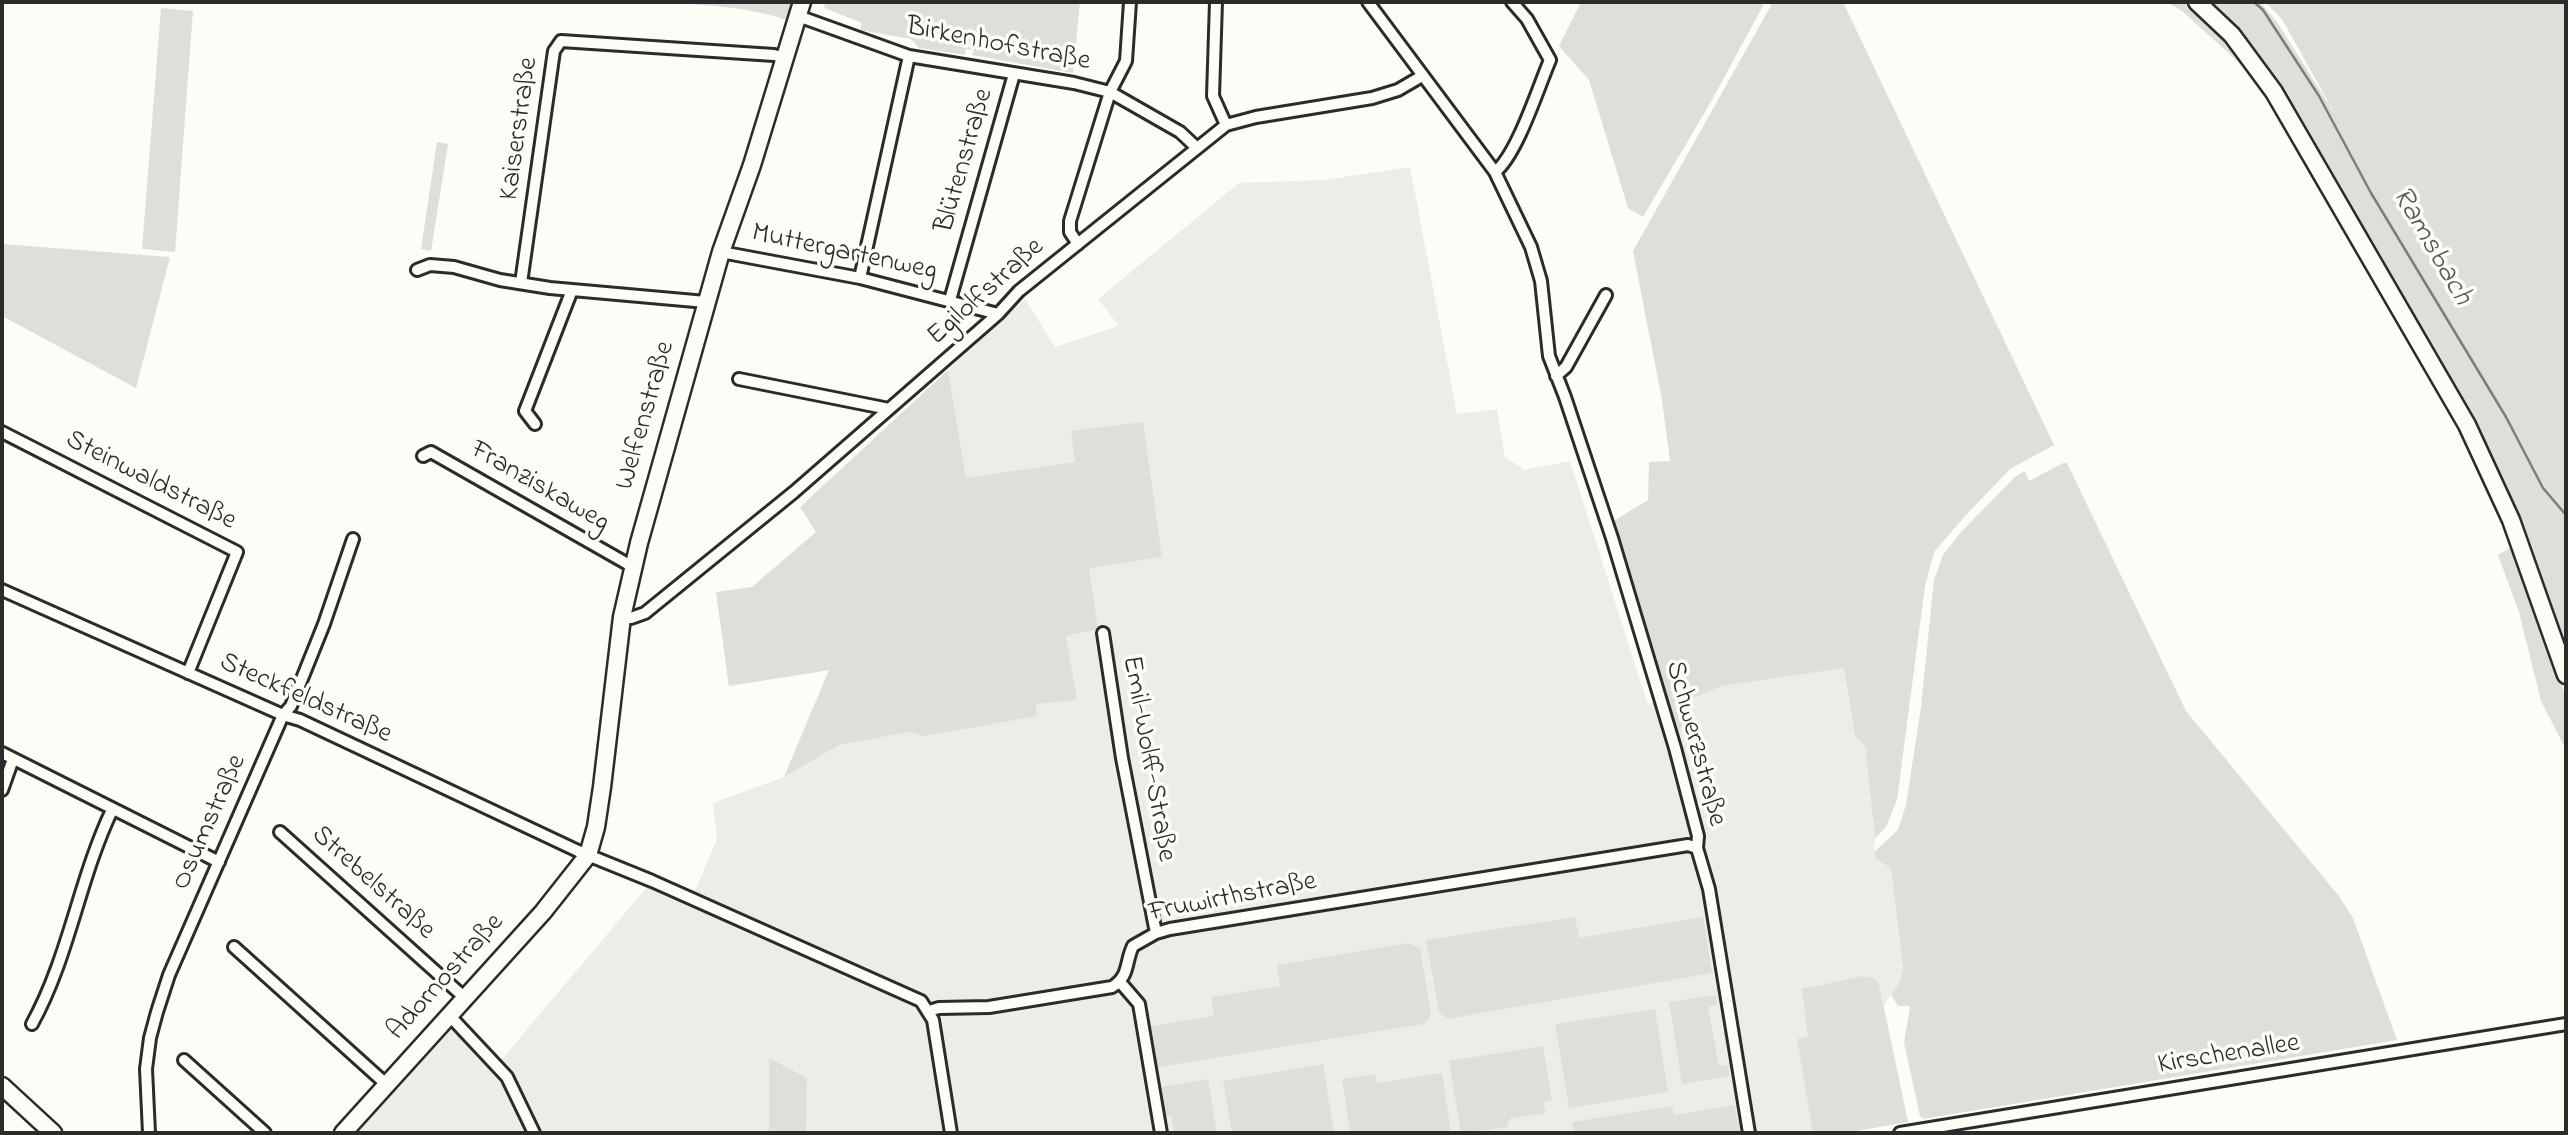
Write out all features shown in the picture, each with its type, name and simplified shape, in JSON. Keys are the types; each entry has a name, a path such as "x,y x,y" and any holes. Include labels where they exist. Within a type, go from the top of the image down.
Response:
{"street":[{"name":"Birkenhofstraße","path":"1110,92 1126,61 1130,2"},
{"path":"1216,2 1213,96 1226,125"},
{"name":"Schwerzstraße","path":"1368,2 1495,172 1531,247 1541,281 1549,356 1583,448 1635,612 1698,836 1697,848 1709,889 1749,1133"},
{"path":"1495,172 1502,167 1515,146 1550,60 1527,19 1512,2"},
{"path":"2197,2 2232,35 2274,92 2467,425 2511,520 2566,675"},
{"name":"Birkenhofstraße","path":"800,9 909,57 1074,83 1110,92 1180,132 1196,147"},
{"name":"Welfenstraße","path":"583,853 596,827 622,617 633,567 706,302 800,9"},
{"name":"Kaiserstraße","path":"521,283 554,51 561,41 786,58"},
{"path":"860,278 909,57"},
{"name":"Blütenstraße","path":"950,300 1014,74"},
{"name":"Egilolfstraße","path":"622,617 631,618 645,613 794,492 998,314 1019,291 1226,125 1256,117 1372,98 1398,90 1422,76"},
{"path":"1077,244 1070,232 1070,221 1110,92"},
{"name":"Muttergartenweg","path":"721,252 860,278 998,314"},
{"path":"417,270 430,265 454,267 521,283 706,302"},
{"path":"535,424 525,411 572,290"},
{"path":"1556,376 1566,367 1606,295"},
{"path":"739,379 889,409"},
{"name":"Steinwaldstraße","path":"2,432 237,552 188,673"},
{"name":"Franziskaweg","path":"424,456 431,452 633,567"},
{"name":"Osumstraße","path":"149,1133 146,1099 150,1038 169,975 283,715 290,706 324,624 353,539"},
{"name":"Steckfeldstraße","path":"2,590 283,715 300,720 583,853"},
{"name":"Emil-Wolff-Straße","path":"1102,633 1156,933"},
{"path":"2,753 219,862"},
{"path":"2,790 13,759"},
{"path":"32,1024 56,975 88,867 112,810"},
{"name":"Strebelstraße","path":"280,832 465,998"},
{"name":"Fruwirthstraße","path":"1121,982 1133,946 1156,933 1688,845 1697,848"},
{"path":"583,853 921,1001 933,1020 951,1133"},
{"name":"Adornostraße","path":"343,1133 542,912 583,853"},
{"path":"234,947 386,1084"},
{"path":"929,1011 1006,1004 1112,987 1121,982 1139,1004 1161,1133"},
{"path":"449,1015 507,1077 534,1133"},
{"name":"Kirschenallee","path":"1900,1133 2566,1024"},
{"path":"184,1060 265,1133"},
{"path":"2,1086 53,1133"}],"shaded area":[{"path":"657,2 793,2 787,20 739,9"},
{"path":"826,2 1080,2 1073,73 972,55 974,50 966,49 965,55 919,48 911,39 860,30 862,23 824,8"},
{"path":"1581,2 1765,2 1712,100 1643,217 1628,208 1589,80 1559,46"},
{"path":"1773,2 1843,2 2054,445 2010,469 1934,552 1925,586 1897,800 1886,827 1875,838 1865,747 1855,736 1844,668 1721,686 1689,700 1682,726 1676,733 1612,522 1648,500 1649,462 1670,461 1662,400 1633,251"},
{"path":"2167,2 2260,2 2277,22 2335,114 2282,19 2265,2 2566,2 2566,654 2518,513 2391,278 2312,141 2234,58 2182,11"},
{"path":"161,8 193,11 175,252 142,249"},
{"path":"437,142 448,144 431,251 421,249"},
{"path":"1410,167 1457,414 1497,409 1505,457 1524,470 1570,461 1648,705 1686,682 1842,654 1855,736 1865,747 1875,838 1874,852 1877,860 1891,868 1903,969 1899,983 1884,1006 1908,1122 1844,1133 348,1133 458,1013 502,1059 652,881 694,893 717,839 713,803 784,777 829,670 729,686 716,592 752,587 816,532 948,370 1025,299 1055,347 1119,326 1098,299 1239,183 1324,180"},
{"path":"2,244 170,257 136,388 2,316"},
{"path":"948,370 966,478 1075,462 1071,431 1143,422 1162,557 1089,568 1098,629 1066,636 1077,700 1036,704 1037,716 925,736 908,732 839,745 784,777 829,670 729,686 716,592 752,587 816,532 800,507"},
{"path":"2067,463 2186,711 2338,895 2353,918 2397,1040 1923,1119 1920,1116 1904,1043 1910,1006 1898,1006 1891,995 1899,983 1903,969 1891,868 1877,860 1874,852 1898,830 1906,805 1921,707 1934,580 1943,555 1961,532 2016,476 2025,471 2029,481"},
{"path":"2512,547 2566,697 2566,750 2541,701 2519,612 2498,555"},
{"path":"1575,917 1579,938 1703,917 1712,973 1447,1019 1439,1012 1426,940"},
{"path":"1408,943 1420,948 1431,1014 1424,1024 1158,1067 1151,1026 1214,1016 1211,997 1280,986 1277,965"},
{"path":"1863,976 1874,978 1878,982 1908,1122 1844,1133 1813,1133 1797,1039 1808,1037 1802,989"},
{"path":"1716,995 1717,1005 1708,1007 1719,1066 1728,1065 1729,1076 1682,1084 1669,1002"},
{"path":"1655,1009 1668,1092 1569,1108 1555,1024"},
{"path":"1543,1046 1552,1100 1543,1102 1546,1113 1509,1119 1508,1127 1461,1133 1449,1061"},
{"path":"769,1058 807,1078 806,1133 769,1133"},
{"path":"1323,1064 1334,1133 1232,1133 1223,1081"},
{"path":"1442,1073 1451,1133 1350,1132 1342,1079 1375,1074 1377,1083"},
{"path":"1208,1079 1217,1133 1174,1133 1171,1116 1165,1116 1161,1087"},
{"path":"1734,1105 1740,1133 1574,1133 1572,1122 1672,1106 1674,1115"}],"waterway":[{"name":"Ramsbach","path":"2254,2 2263,10 2319,96 2371,193 2506,417 2543,488 2566,515"}]}
